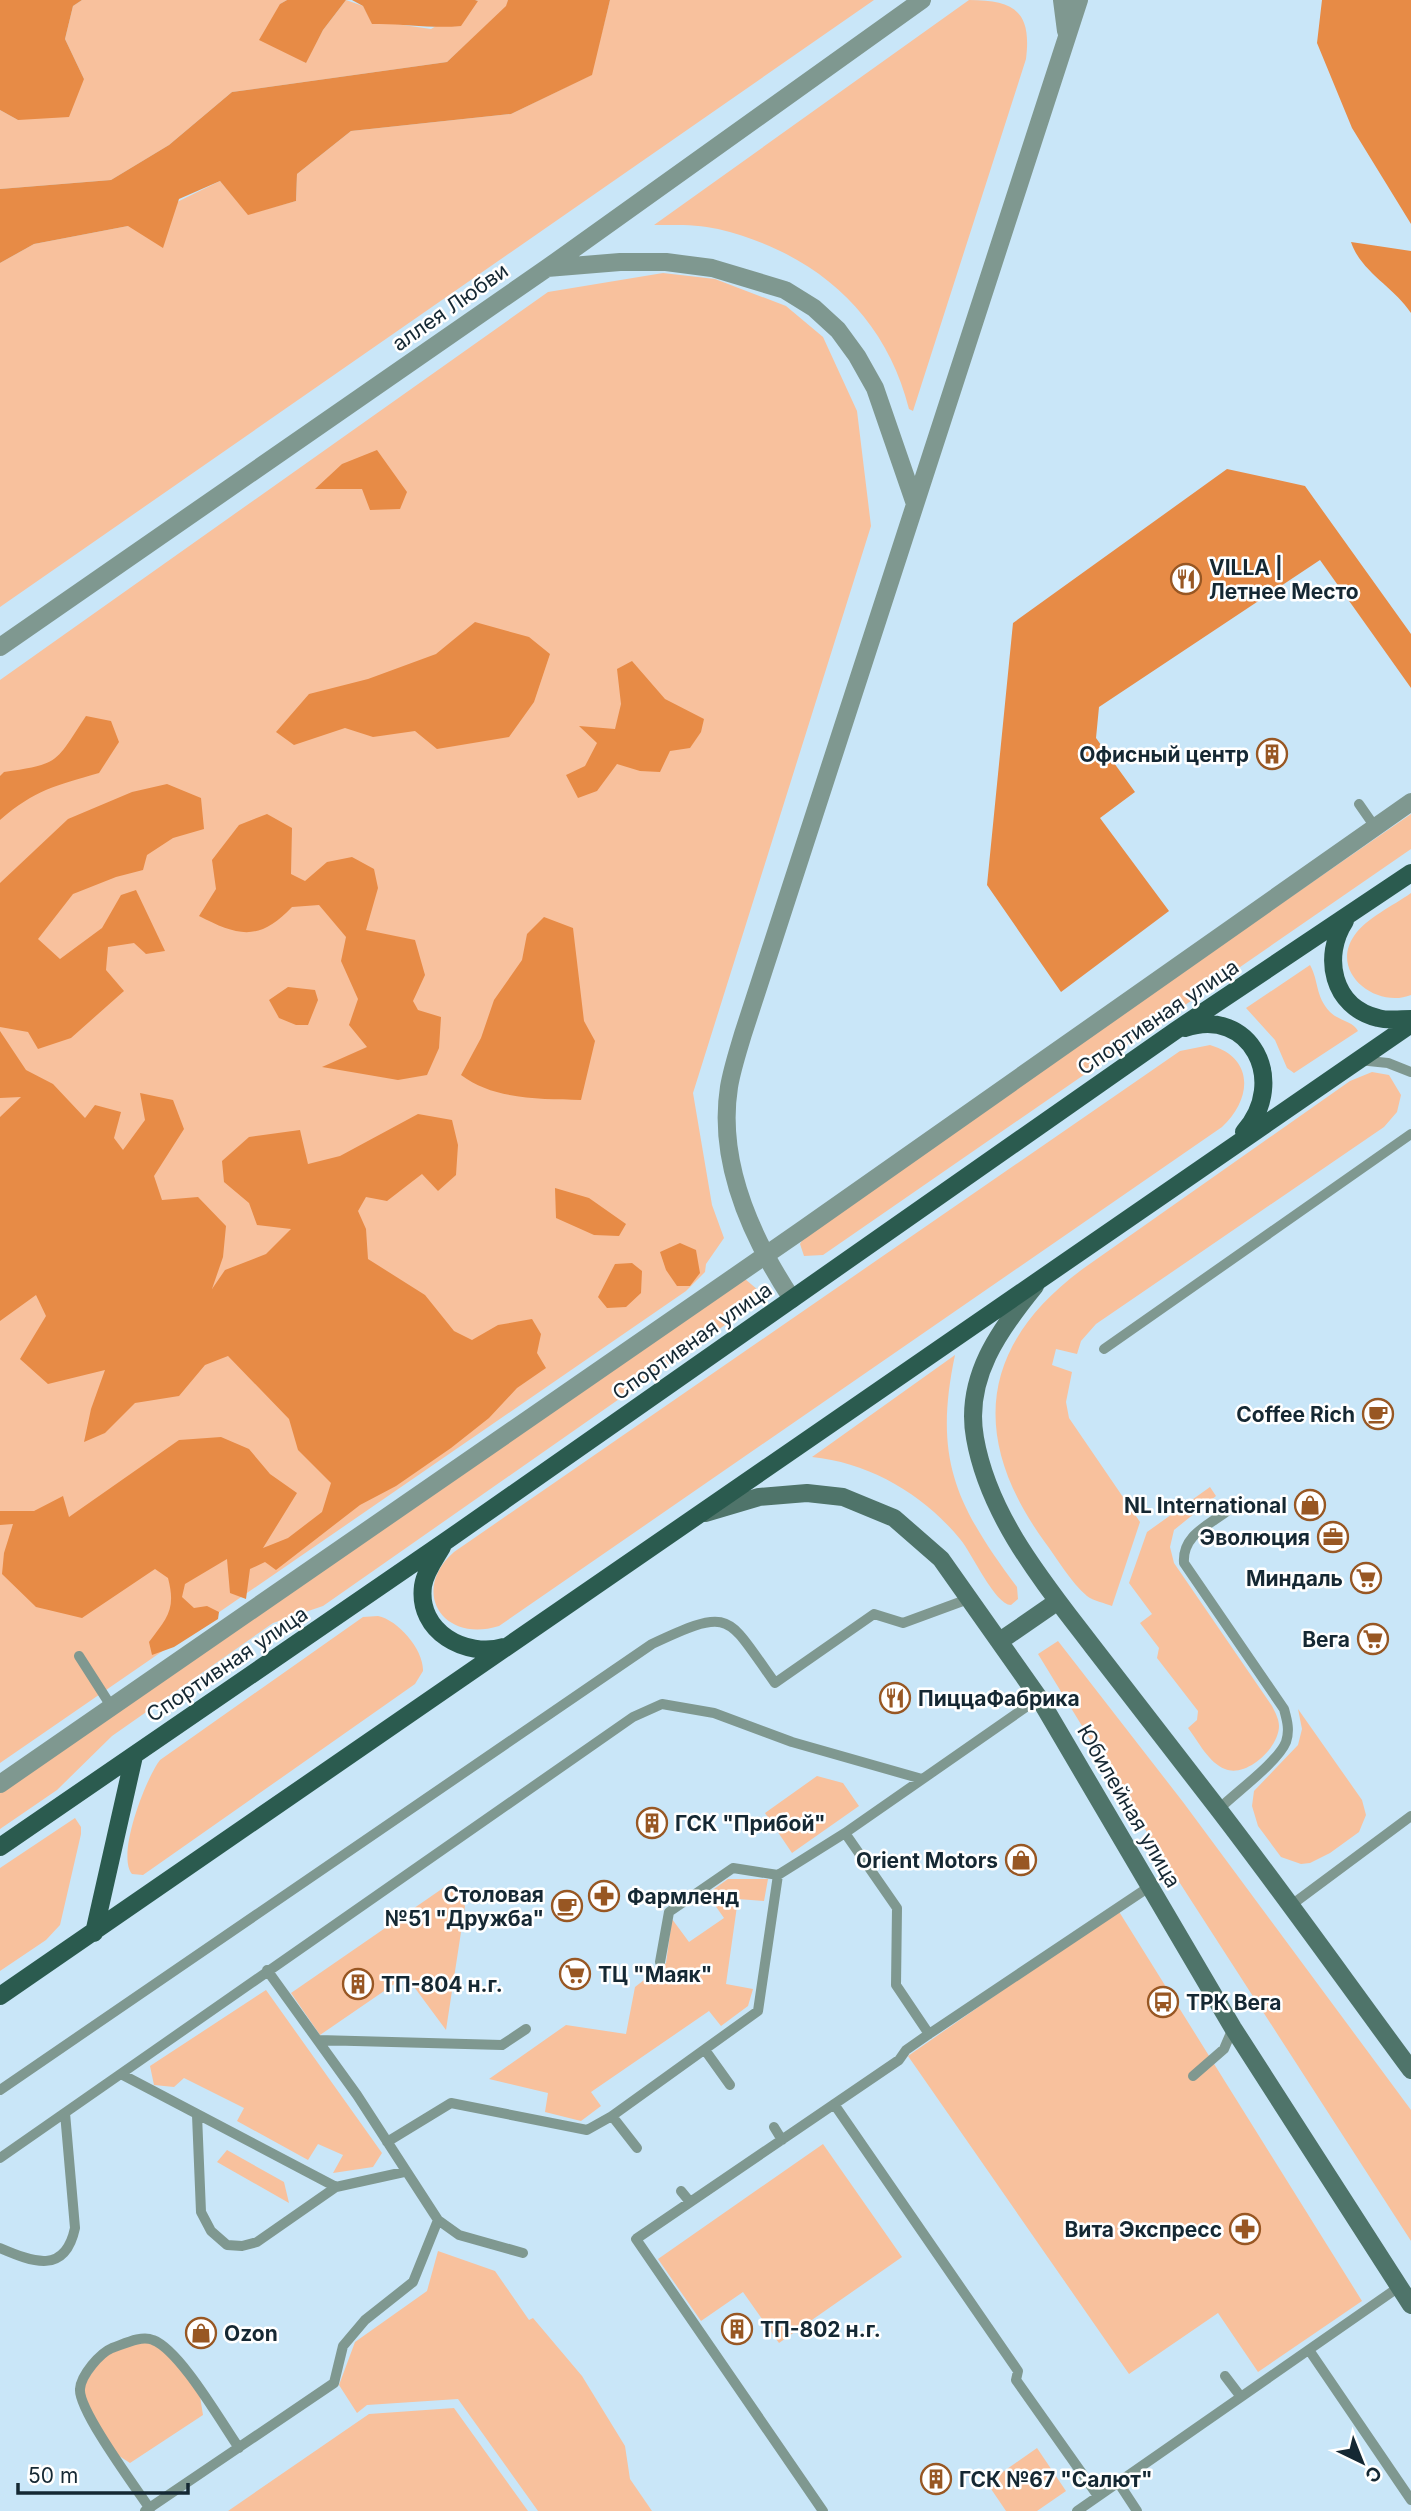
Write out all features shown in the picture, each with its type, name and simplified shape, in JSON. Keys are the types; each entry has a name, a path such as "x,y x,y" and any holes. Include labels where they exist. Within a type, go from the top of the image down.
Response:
{"main road":[{"name":"Спортивная улица","path":"0,1847 446,1541 1175,1031 1411,873"},
{"path":"1347,918 1335,935 1331,956 1334,977 1343,996 1359,1010 1378,1018 1411,1021"},
{"path":"0,1996 1038,1282 1359,1060 1411,1021"},
{"path":"1175,1031 1195,1025 1216,1025 1236,1033 1250,1045 1261,1060 1265,1097 1258,1115 1225,1152"},
{"path":"1038,1282 1000,1329 982,1367 973,1404 974,1436 984,1475 1002,1515 1058,1601 1219,1809 1411,2070"},
{"name":"Юбилейная улица","path":"698,1514 759,1497 807,1493 843,1497 894,1518 917,1535 941,1559 1039,1698 1233,2028 1411,2305"},
{"path":"446,1541 429,1569 423,1587 425,1606 433,1624 447,1640 463,1648 487,1651 511,1644"},
{"path":"1000,1641 1058,1601"},
{"path":"94,1933 134,1756"}],"street":[{"name":"аллея Любви","path":"0,647 547,268 922,0"},
{"path":"1062,0 1067,37"},
{"path":"792,1299 763,1255 736,1183 727,1131 729,1087 747,1021 914,501 1079,0"},
{"path":"547,268 620,262 666,262 712,268 785,290 814,308 838,330 858,356 874,388 914,501"},
{"path":"0,1784 1411,802"}],"lane":[{"path":"1359,804 1375,827"},
{"path":"1359,1060 1388,1063 1411,1073"},
{"path":"1104,1349 1411,1134"},
{"path":"1219,1809 1276,1755 1285,1744 1289,1728 1284,1709 1184,1563 1185,1547 1191,1538 1226,1512"},
{"path":"0,2090 652,1644 693,1625 717,1620 734,1626 775,1683 874,1614 903,1623 971,1598"},
{"path":"79,1656 111,1706"},
{"path":"660,1962 669,1912 733,1868 778,1875 845,1833 1039,1698"},
{"path":"0,2158 633,1717 662,1704 714,1713 792,1742 922,1779"},
{"path":"1290,1906 1411,1816"},
{"path":"845,1833 897,1908 896,1985 929,2034"},
{"path":"387,2142 451,2103 587,2130 612,2116 758,2011 778,1875"},
{"path":"823,2511 636,2239 899,2060 905,2050 1149,1887"},
{"path":"267,1970 318,2040 438,2220 459,2235 523,2253"},
{"path":"1193,2076 1224,2049 1233,2028"},
{"path":"318,2040 502,2045 526,2029"},
{"path":"705,2050 730,2085"},
{"path":"121,2074 336,2188"},
{"path":"834,2104 1018,2371 1016,2380 1098,2496"},
{"path":"0,2248 29,2261 53,2261 62,2256 71,2241 75,2228 65,2113"},
{"path":"197,2115 201,2212 211,2231 227,2245 242,2246 257,2242 336,2188 404,2172"},
{"path":"612,2116 637,2148"},
{"path":"774,2127 782,2140"},
{"path":"681,2191 690,2202"},
{"path":"239,2448 177,2357 153,2339 134,2340 107,2351 87,2372 80,2390 86,2412 147,2510 239,2448 334,2383 343,2346 365,2320 413,2283 438,2220"},
{"path":"1077,2511 1399,2287"},
{"path":"1309,2350 1411,2500"},
{"path":"1225,2376 1241,2397"},
{"path":"1118,2482 1138,2511"}],"shaded area":[{"path":"0,0 82,0 73,6 65,39 84,79 69,117 18,120 0,110"},
{"path":"82,0 287,0 280,4 305,63 323,30 346,0 363,6 373,24 431,29 478,1 475,0 508,0 507,6 447,62 232,92 169,145 111,180 0,189 0,110 18,120 84,79 65,39 73,6"},
{"path":"287,0 346,0 323,30 306,63 259,40 280,4"},
{"path":"352,0 478,1 461,26 438,27 372,24 363,6"},
{"path":"508,0 610,0 592,75 511,114 351,131 297,174 296,201 248,215 220,181 179,199 163,248 128,226 34,244 0,263 0,189 111,180 169,145 232,92 447,62 506,6"},
{"path":"610,0 874,0 0,607 0,263 34,244 128,226 220,181 248,214 296,201 297,174 351,131 511,114 591,75"},
{"path":"969,0 998,2 1017,12 1026,30 1026,59 913,411 909,409 898,375 883,344 863,316 840,292 814,271 785,253 753,239 718,229 654,225"},
{"path":"1322,0 1411,0 1411,224 1352,128 1317,43"},
{"path":"1351,242 1411,251 1411,313 1362,262"},
{"path":"663,273 715,279 786,306 823,337 857,411 871,526 693,1093 712,1205 724,1238 706,1264 705,1272 686,1291 0,1763 0,680 548,292"},
{"path":"377,450 407,492 400,509 370,510 362,489 315,489 342,464"},
{"path":"1227,469 1305,486 1411,634 1411,688 1320,560 1099,707 1096,738 1135,792 1100,818 1169,911 1061,992 987,885 1013,623"},
{"path":"475,622 529,637 550,654 534,702 509,737 437,749 415,731 373,737 345,728 294,745 276,732 309,694 368,679 436,654"},
{"path":"632,661 665,699 704,719 701,732 690,748 670,751 660,772 640,771 617,764 597,791 578,798 566,775 585,766 597,743 579,726 615,729 621,704 617,669"},
{"path":"86,716 111,721 119,742 99,773 58,785 36,795 0,820 0,776 4,772 36,766 54,759"},
{"path":"167,784 201,798 204,829 173,838 147,855 143,870 116,877 73,894 38,939 60,959 102,928 121,895 136,890 165,951 146,954 134,943 108,947 106,970 124,991 71,1038 38,1049 28,1032 0,1027 0,883 68,819 132,792"},
{"path":"267,814 292,828 291,874 305,881 327,862 352,857 374,869 378,888 366,930 415,940 425,975 413,1001 418,1010 441,1017 439,1048 427,1075 398,1080 322,1067 367,1047 349,1025 358,999 341,961 346,937 319,905 292,907 269,926 248,932 225,928 199,916 216,889 212,860 239,825"},
{"path":"1411,814 1411,849 823,1255 804,1256 800,1244 807,1231"},
{"path":"1411,893 1411,995 1384,997 1360,985 1352,975 1348,950 1354,936 1365,924"},
{"path":"544,917 573,928 584,1021 595,1041 581,1100 503,1094 461,1075 481,1038 494,1000 522,960 527,934"},
{"path":"1310,965 1325,1006 1358,1031 1294,1073 1287,1068 1275,1040 1246,1008"},
{"path":"288,987 315,990 318,1000 308,1025 296,1025 279,1018 269,1000"},
{"path":"0,1031 26,1070 53,1084 85,1118 95,1105 121,1112 114,1138 123,1150 145,1120 140,1093 173,1100 184,1129 154,1176 162,1200 198,1197 226,1226 223,1257 212,1289 225,1270 266,1254 291,1229 257,1225 249,1203 224,1182 222,1161 249,1137 300,1130 308,1164 340,1156 418,1114 452,1120 458,1145 456,1175 438,1191 422,1174 387,1201 366,1197 358,1211 366,1229 368,1259 425,1295 454,1331 472,1340 498,1325 532,1319 541,1334 537,1353 546,1368 517,1388 489,1418 451,1448 396,1486 360,1505 276,1570 265,1562 250,1569 246,1599 230,1593 227,1559 185,1584 182,1597 194,1608 207,1606 219,1612 218,1619 174,1647 152,1655 149,1642 171,1605 168,1578 155,1569 82,1618 36,1607 2,1574 4,1553 13,1524 0,1525 0,1511 34,1511 63,1496 69,1517 179,1440 221,1437 249,1449 270,1474 297,1493 263,1548 288,1538 322,1512 331,1483 298,1450 289,1419 228,1356 205,1365 179,1396 135,1403 105,1433 84,1442 91,1409 105,1370 48,1384 20,1359 46,1316 36,1295 0,1321 0,1117 21,1097 0,1098"},
{"path":"1210,1045 1235,1059 1244,1080 1239,1104 1222,1127 499,1626 479,1630 462,1627 448,1621 439,1610 434,1597 434,1582 441,1567 454,1552 1180,1051"},
{"path":"1372,1072 1389,1075 1401,1095 1397,1112 1384,1127 1096,1324 1081,1341 1077,1354 1056,1349 1052,1365 1072,1372 1066,1402 1069,1418 1140,1522 1112,1606 1090,1598 1075,1584 1044,1541 1020,1503 1004,1465 996,1429 997,1394 1006,1360 1023,1328 1049,1297 1084,1268 1350,1081"},
{"path":"555,1188 589,1198 626,1224 619,1236 594,1235 556,1218"},
{"path":"680,1243 696,1250 700,1273 690,1286 677,1286 666,1270 660,1252"},
{"path":"632,1263 642,1271 641,1293 626,1307 607,1308 598,1297 615,1264"},
{"path":"745,1279 758,1290 755,1304 323,1606 273,1623 112,1736 57,1790 0,1829 0,1789"},
{"path":"955,1355 947,1424 955,1479 978,1531 1017,1587 1018,1599 1011,1605 1005,1603 991,1588 960,1539 912,1495 894,1483 854,1466 812,1457"},
{"path":"1210,1487 1216,1496 1174,1530 1170,1547 1174,1563 1272,1706 1279,1723 1278,1735 1267,1752 1251,1765 1233,1771 1214,1762 1188,1728 1197,1720 1198,1711 1157,1658 1159,1648 1140,1623 1152,1614 1129,1583 1147,1532"},
{"path":"378,1616 394,1623 408,1637 419,1654 423,1671 415,1684 143,1875 132,1874 128,1864 130,1834 147,1783 160,1760 363,1617"},
{"path":"1058,1641 1183,1802 1411,2110 1411,2241 1145,1829 1038,1654"},
{"path":"1298,1709 1362,1800 1366,1815 1359,1832 1330,1853 1310,1863 1301,1864 1281,1857 1258,1826 1252,1806 1254,1791 1298,1745 1302,1729"},
{"path":"817,1776 843,1783 859,1806 792,1853 765,1813"},
{"path":"75,1818 81,1827 81,1834 60,1925 46,1940 0,1971 0,1868"},
{"path":"728,1879 768,1879 764,1901 738,1899 726,1984 753,1989 748,2006 721,2026 709,2011 591,2092 601,2106 581,2121 545,2112 548,2093 489,2079 566,2025 626,2034 635,1987 666,1963 672,1919 689,1942 724,1918 707,1894"},
{"path":"449,1884 465,1906 446,2030 406,1976 320,2035 291,1993"},
{"path":"1118,1910 1362,2301 1258,2372 1218,2313 1129,2374 908,2056"},
{"path":"266,1990 382,2153 373,2167 333,2173 343,2155 318,2144 308,2160 237,2121 244,2108 184,2078 174,2087 154,2085 150,2066"},
{"path":"823,2144 902,2257 779,2343 743,2292 701,2321 658,2259"},
{"path":"227,2150 284,2182 289,2203 217,2162"},
{"path":"438,2251 495,2271 529,2320 533,2318 582,2376 625,2446 630,2479 652,2511 538,2511 458,2399 367,2405 357,2413 339,2385 355,2342 427,2291"},
{"path":"153,2339 199,2390 203,2415 130,2463 113,2452 80,2390 107,2351"},
{"path":"454,2408 528,2511 228,2511 369,2414"},
{"path":"1037,2448 1066,2491 1037,2511 1006,2511 987,2483"}],"place":[{"name":"VILLA | Летнее Место","path":"1186,579"},
{"name":"Офисный центр","path":"1272,754"},
{"name":"Coffee Rich","path":"1378,1414"},
{"name":"NL International","path":"1310,1505"},
{"name":"Эволюция","path":"1333,1537"},
{"name":"Миндаль","path":"1366,1578"},
{"name":"Вега","path":"1373,1639"},
{"name":"ПиццаФабрика","path":"895,1698"},
{"name":"ГСК \"Прибой\"","path":"652,1823"},
{"name":"Orient Motors","path":"1021,1860"},
{"name":"Фармленд","path":"604,1896"},
{"name":"Столовая №51 \"Дружба\"","path":"567,1906"},
{"name":"ТЦ \"Маяк\"","path":"575,1974"},
{"name":"ТП-804 н.г.","path":"358,1984"},
{"name":"ТРК Вега","path":"1163,2002"},
{"name":"Вита Экспресс","path":"1245,2229"},
{"name":"ТП-802 н.г.","path":"737,2329"},
{"name":"Ozon","path":"201,2333"},
{"name":"ГСК №67 \"Салют\"","path":"936,2479"}]}
